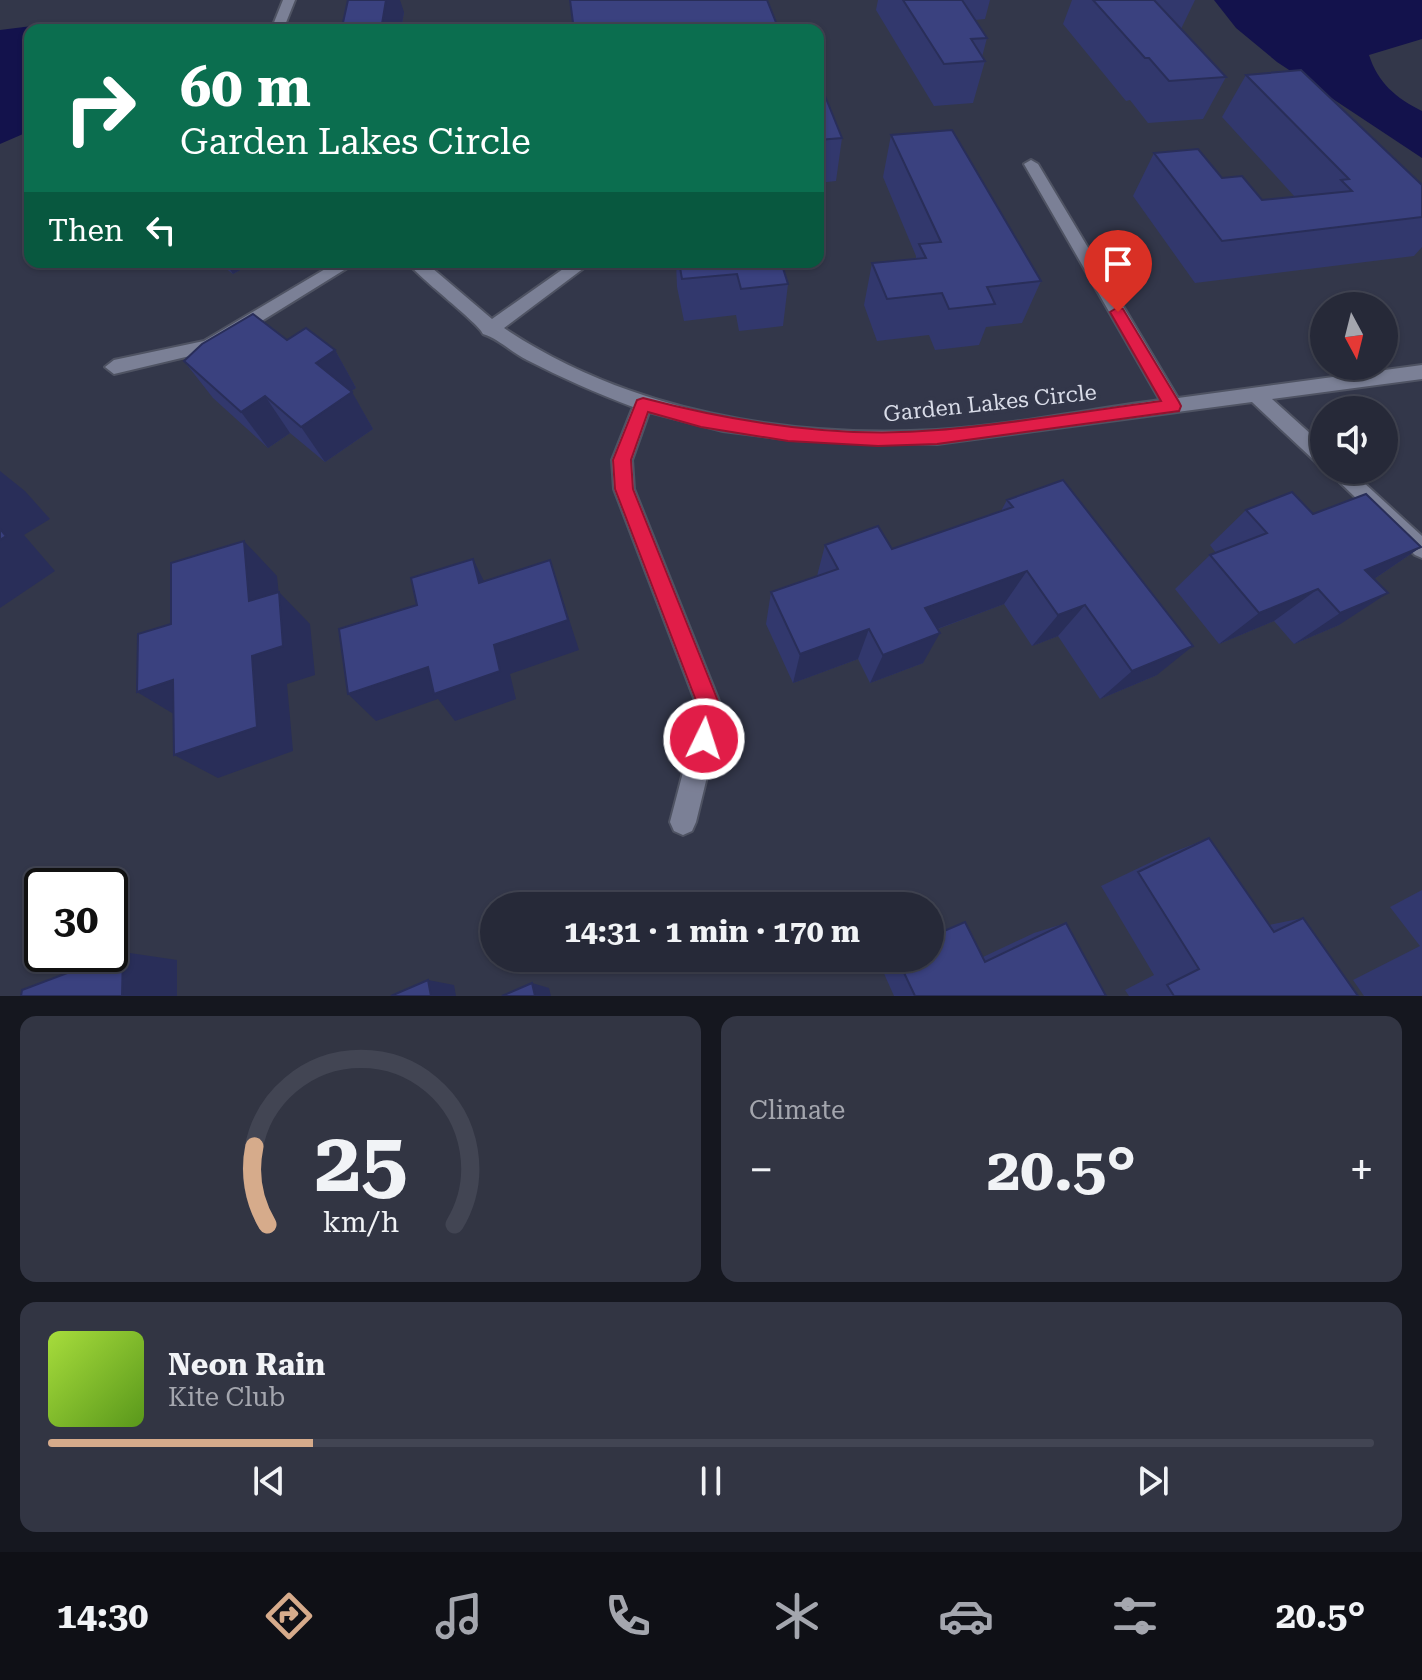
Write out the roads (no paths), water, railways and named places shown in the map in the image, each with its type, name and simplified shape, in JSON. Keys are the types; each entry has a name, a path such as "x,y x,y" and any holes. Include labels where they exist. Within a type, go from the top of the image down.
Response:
{"street":[{"path":"279,24 289,0"},
{"path":"1031,164 1173,406"},
{"path":"114,367 209,346 339,268"},
{"name":"Garden Lakes Circle","path":"421,268 448,297 489,330 536,359 643,404 701,420 788,434 878,439 937,437 1422,372"},
{"path":"489,330 576,268"},
{"path":"1256,395 1310,445"},
{"path":"643,404 622,460 624,489 711,711 683,822"},
{"path":"1352,484 1422,549"}]}
